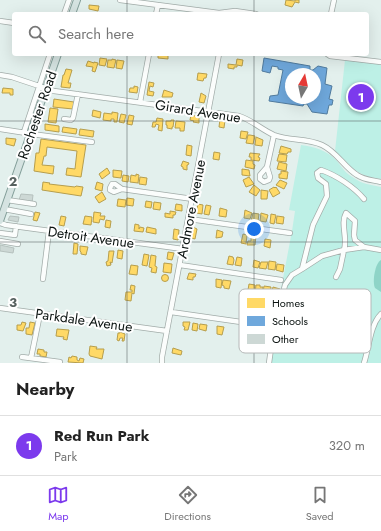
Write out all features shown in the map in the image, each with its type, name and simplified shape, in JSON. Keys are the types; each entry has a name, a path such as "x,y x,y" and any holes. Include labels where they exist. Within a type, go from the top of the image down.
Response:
{"main road":[{"path":"73,12 77,0"},
{"name":"Rochester Road","path":"0,222 8,200 27,133 46,88 57,56"}],"street":[{"path":"65,12 69,0"},
{"path":"120,0 211,12"},
{"path":"331,12 334,0"},
{"path":"156,12 158,5"},
{"path":"230,12 242,12"},
{"path":"0,22 12,23"},
{"name":"Rochester Road","path":"27,133 39,86 49,56"},
{"path":"140,102 149,56"},
{"name":"Ardmore Avenue","path":"162,363 219,56"},
{"path":"340,56 381,62"},
{"name":"Girard Avenue","path":"0,75 12,77 54,91 209,111 245,118 274,135 313,142 324,146 332,151 358,176 381,182"},
{"path":"64,119 72,120 78,94"},
{"path":"0,129 92,142"},
{"path":"267,167 274,135"},
{"path":"302,269 313,225 327,196 326,184 316,176 318,171 324,171 347,184 364,199"},
{"path":"122,189 193,199"},
{"path":"8,200 34,204"},
{"path":"4,209 31,214"},
{"path":"336,277 340,269 346,241 344,220 346,213 355,221 354,237 357,242 364,247"},
{"path":"189,219 290,233"},
{"name":"Detroit Avenue","path":"0,222 49,231 183,249"},
{"path":"0,233 15,235 16,226"},
{"path":"43,279 49,231"},
{"path":"0,241 18,244"},
{"path":"284,289 292,275 322,256 344,250 364,247 381,250"},
{"path":"180,265 281,280"},
{"name":"Parkdale Avenue","path":"0,308 167,331"},
{"path":"171,312 239,322"},
{"path":"31,358 40,314"},
{"path":"371,333 377,318 381,314"},
{"path":"269,363 271,353"},
{"path":"364,363 366,353"},
{"path":"22,357 60,362"}],"shaded area":[{"path":"345,60 381,64 381,179 366,176 355,170 335,151"},
{"path":"301,145 324,151 357,180 381,187 381,363 267,363 269,353 371,353 371,289 281,289 295,211 289,210"},
{"path":"381,260 381,292 375,288 374,282 377,265"}],"building: Homes":[{"path":"286,0 299,0 299,3 295,2 292,7 285,5"},
{"path":"89,5 99,6 98,11 89,9"},
{"path":"158,56 168,56 168,59 158,58"},
{"path":"100,58 107,59 105,66 99,65"},
{"path":"237,59 243,60 242,66 237,65 234,69 228,68 228,64 236,65"},
{"path":"108,60 116,60 114,68 107,67"},
{"path":"117,60 124,61 122,69 116,68"},
{"path":"88,61 98,63 95,72 92,71 93,67 86,66"},
{"path":"66,69 72,70 68,83 71,83 70,88 61,87 63,75"},
{"path":"198,73 207,74 203,81 197,80"},
{"path":"149,82 154,83 153,87 150,86 149,91 154,92 153,96 147,95"},
{"path":"134,86 138,87 137,93 129,92 130,88 134,88"},
{"path":"3,88 13,89 13,95 10,95 10,93 2,93"},
{"path":"164,90 173,93 172,97 162,97"},
{"path":"201,93 206,96 204,103 199,102"},
{"path":"54,99 74,102 73,109 53,107"},
{"path":"50,108 58,109 56,123 48,122"},
{"path":"93,110 101,112 100,118 92,116"},
{"path":"112,112 118,113 117,122 114,122 114,119 111,119 111,121 103,120 104,113 112,114"},
{"path":"121,114 126,115 124,123 119,122"},
{"path":"129,115 134,116 132,125 127,124"},
{"path":"191,115 199,117 199,123 190,120"},
{"path":"157,118 163,119 162,131 158,130 159,125 156,124 155,127 152,127 153,122 156,122"},
{"path":"220,119 225,120 224,128 219,127"},
{"path":"174,120 172,129 167,128 166,125 166,121"},
{"path":"176,121 185,122 184,131 180,131 180,128 175,128"},
{"path":"45,124 59,126 59,132 45,130"},
{"path":"63,127 77,129 76,134 62,132"},
{"path":"80,129 94,131 93,137 79,135"},
{"path":"241,131 248,132 246,139 240,138"},
{"path":"248,135 255,136 253,144 246,143"},
{"path":"256,137 263,140 262,146 255,145"},
{"path":"6,138 16,139 14,146 6,144"},
{"path":"41,139 86,145 81,177 66,175 67,168 75,169 77,151 47,147 46,156 44,156 42,165 54,166 53,174 34,171 36,153 39,153"},
{"path":"187,145 192,146 191,156 186,155"},
{"path":"281,146 291,149 291,152 288,152 287,154 279,153"},
{"path":"214,152 220,153 219,160 213,159"},
{"path":"250,153 260,154 258,157 260,158 259,161 251,160 251,157 249,157"},
{"path":"279,154 287,155 286,162 277,161"},
{"path":"246,160 253,161 253,164 255,165 254,169 245,167"},
{"path":"183,161 189,163 187,165 187,170 183,169 181,166"},
{"path":"279,162 287,164 286,171 277,169"},
{"path":"107,168 110,173 102,179 99,174"},
{"path":"242,169 249,170 250,176 242,175"},
{"path":"113,170 122,171 121,178 113,177"},
{"path":"281,171 288,172 287,179 279,178"},
{"path":"136,174 139,175 138,183 130,182 131,175 136,176"},
{"path":"123,175 129,176 128,182 122,181"},
{"path":"140,177 147,178 146,185 139,184"},
{"path":"249,177 254,184 246,187 243,180"},
{"path":"280,180 287,183 284,189 276,185"},
{"path":"43,182 50,183 49,184 83,187 81,196 42,190"},
{"path":"97,182 103,184 102,191 95,189"},
{"path":"254,185 260,190 256,196 249,192"},
{"path":"276,187 280,193 273,197 269,190"},
{"path":"261,190 268,191 267,199 261,199"},
{"path":"102,192 106,199 99,203 95,197"},
{"path":"127,198 134,199 133,206 126,205"},
{"path":"118,199 126,200 125,207 117,206"},
{"path":"146,201 152,202 151,208 145,207"},
{"path":"154,202 161,203 160,210 153,209"},
{"path":"176,204 182,205 182,211 175,210"},
{"path":"198,204 203,205 202,214 196,213"},
{"path":"206,205 211,206 209,215 204,214"},
{"path":"220,208 227,210 226,217 219,216"},
{"path":"245,210 252,213 250,219 244,218"},
{"path":"170,211 176,212 175,215 173,215 173,218 165,217 165,213 170,214"},
{"path":"35,212 40,213 37,221 33,220"},
{"path":"94,212 101,213 100,216 105,216 104,220 100,219 99,223 93,222"},
{"path":"253,213 259,214 258,221 251,221"},
{"path":"261,213 268,215 266,222 260,221"},
{"path":"271,214 276,215 274,224 270,223"},
{"path":"61,216 66,217 64,226 59,225"},
{"path":"85,216 92,217 91,225 83,224"},
{"path":"277,216 284,217 283,224 276,223"},
{"path":"106,220 111,221 110,228 105,227"},
{"path":"135,224 139,225 139,229 140,227 144,228 143,232 134,231"},
{"path":"147,227 156,229 156,234 146,232"},
{"path":"193,227 197,229 195,239 191,238"},
{"path":"174,229 179,230 178,240 173,239"},
{"path":"217,230 223,232 222,237 216,238"},
{"path":"243,234 247,235 246,244 241,243"},
{"path":"251,235 256,236 255,245 247,245 248,241 251,241"},
{"path":"265,239 271,240 270,248 264,246"},
{"path":"74,243 78,244 77,254 73,254"},
{"path":"80,246 88,247 86,255 81,254"},
{"path":"118,250 123,251 122,259 117,258"},
{"path":"109,251 114,251 112,263 110,262 111,265 107,266 106,262 108,261"},
{"path":"168,252 174,253 172,260 167,259"},
{"path":"144,254 149,255 147,266 142,265"},
{"path":"151,255 156,256 156,273 151,272 152,268 149,267"},
{"path":"229,256 233,257 233,265 227,264"},
{"path":"237,257 242,258 241,266 235,265"},
{"path":"254,260 260,262 258,268 253,267"},
{"path":"269,261 276,262 275,270 268,269"},
{"path":"261,262 268,262 266,269 259,268"},
{"path":"164,263 172,264 171,273 163,272"},
{"path":"277,264 284,265 283,272 276,270"},
{"path":"131,265 138,266 137,275 129,274"},
{"path":"189,273 196,274 195,277 193,277 193,280 187,279"},
{"path":"165,274 168,275 168,281 165,282 162,281 161,278 162,275"},
{"path":"216,279 222,280 221,288 216,287"},
{"path":"223,280 231,281 229,289 224,288 222,285"},
{"path":"249,284 255,285 254,289 248,289"},
{"path":"131,285 135,286 134,294 132,293 131,301 125,300 126,292 132,292 132,290 130,290"},
{"path":"256,285 263,287 263,289 256,289"},
{"path":"264,286 271,287 271,289 264,289"},
{"path":"22,322 26,323 23,331 17,330 17,325 21,325"},
{"path":"30,322 35,323 32,335 26,334 26,328 29,328"},
{"path":"183,322 190,322 188,330 184,330 185,327 183,326"},
{"path":"193,323 198,324 197,331 192,330"},
{"path":"200,324 207,325 206,331 199,329"},
{"path":"217,326 224,327 222,335 217,334"},
{"path":"57,329 69,330 67,340 63,339 64,337 56,336"},
{"path":"120,332 125,334 124,341 122,341 123,338 120,338 119,341 117,340 118,333"},
{"path":"90,346 97,347 96,349 104,349 102,359 90,356"},
{"path":"173,348 182,351 181,355 172,353"},
{"path":"38,349 47,352 46,357 37,354"},
{"path":"72,356 77,357 77,360 79,361 80,358 84,359 83,363 68,362 69,357 71,358"}],"building: Schools":[{"path":"264,58 310,66 310,68 285,68 285,103 269,101 270,96 278,95 283,70 272,66 270,73 262,71"},
{"path":"318,66 327,68 325,84 332,86 329,99 333,100 332,105 329,105 327,114 312,112 307,104 321,104 321,68 316,68"},
{"path":"289,104 304,104 303,106"}],"building: Other":[{"path":"21,194 33,195 32,203 19,200"},
{"path":"10,216 19,217 18,222 8,220"},
{"path":"0,245 14,248 13,253 0,251"}],"place":[{"name":"Red Run Park","path":"361,97"}]}
